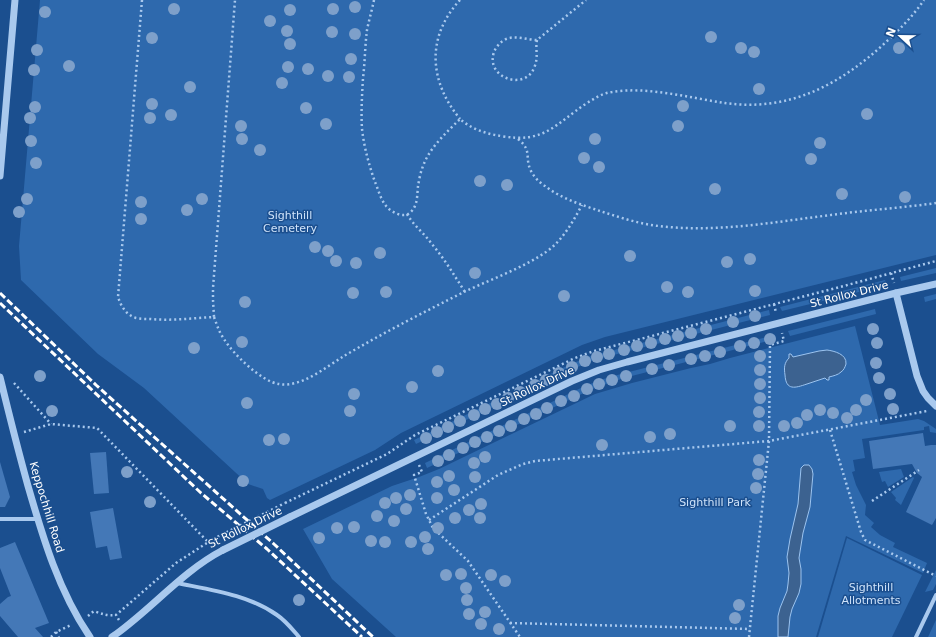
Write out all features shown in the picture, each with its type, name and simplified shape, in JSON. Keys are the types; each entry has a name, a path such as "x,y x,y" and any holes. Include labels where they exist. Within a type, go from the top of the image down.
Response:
{"street":[{"path":"0,176 15,0"},
{"name":"St Rollox Drive","path":"112,637 125,628 203,561 223,550 415,456 599,370 936,284"},
{"path":"896,293 917,376 933,409"},
{"name":"Keppochhill Road","path":"0,377 37,519 51,560 66,594 90,637"},
{"path":"0,519 37,519"},
{"path":"177,583 238,597 253,602 279,616 299,637"},
{"path":"916,637 936,595"}],"path":[{"path":"142,0 118,297 123,308 137,318 162,320 214,317"},
{"path":"236,0 213,288 214,317 219,332 225,341 245,363 274,383 289,384 306,379 373,340 547,251 568,229 582,205"},
{"path":"374,0 367,30 362,101 362,129 366,152 374,178 385,206 391,211 402,215 411,212 415,207 419,178 426,159 438,142 460,119"},
{"path":"460,0 448,14 443,24 437,46 436,73 443,92 450,106 465,123 490,134 518,139 543,134 579,108 608,92 638,91 662,93 737,104 768,104 803,96 840,78 863,62 913,15 924,0"},
{"path":"537,40 536,45 538,55 534,68 528,76 516,80 504,77 495,69 493,55 500,43 514,37 537,40 586,0"},
{"path":"518,139 526,147 531,171 538,181 545,187 582,205 622,218 653,225 700,228 740,226 936,203"},
{"path":"407,214 412,222 430,240 442,256 465,292"},
{"path":"749,637 768,441 770,345 784,341 779,323"},
{"path":"10,380 51,424"},
{"path":"429,520 498,475 523,464 535,461 768,441 933,409"},
{"path":"14,434 51,424 97,428 208,542"},
{"path":"830,430 861,532 865,540 936,576"},
{"path":"415,456 422,472 414,475 433,528 468,561 520,637"},
{"path":"872,501 919,470"},
{"path":"51,637 56,632 80,621 94,611 109,616 116,615 176,563 213,539 285,503"},
{"path":"116,615 125,628"},
{"path":"510,623 750,629"},
{"path":"56,632 59,637"}],"green space":[{"name":"Sighthill Cemetery","path":"40,0 936,0 936,255 605,337 582,345 401,433 375,450 270,500 267,498 263,489 248,484 144,388 98,354 21,280 19,246"},
{"path":"936,268 936,273 901,281 900,277"},
{"path":"885,280 887,285 782,311 780,307"},
{"path":"936,294 936,299 925,302 924,297"},
{"path":"875,309 876,314 790,336 788,331"},
{"path":"769,310 770,315 594,360 416,444 414,440 571,364 591,356"},
{"name":"Sighthill Park","path":"855,326 880,425 918,419 936,429 936,433 930,432 929,426 924,427 924,430 862,439 865,458 853,460 855,471 852,472 856,485 866,505 865,515 874,523 871,527 880,535 895,543 893,547 927,563 923,573 846,536 816,637 396,637 332,579 303,529 392,486 439,469 595,394 632,383"},
{"path":"775,335 776,339 624,378 595,388 427,468 425,463 600,380"},
{"path":"901,469 904,477 888,487 885,481 882,482 879,472"},
{"path":"913,477 914,478 901,505 895,500 896,498 891,492"},
{"name":"Sighthill Allotments","path":"847,538 922,575 892,637 818,637"},
{"path":"936,570 936,584 933,590 925,592"},
{"path":"936,620 936,637 928,637"}],"shaded area":[{"path":"827,350 842,355 846,361 846,364 842,371 837,375 829,377 829,380 825,378 795,387 787,384 785,364 789,358 789,354 793,357"},
{"path":"804,465 809,465 813,474 810,507 803,533 799,558 801,584 790,617 788,637 778,637 778,616 787,591 789,573 787,557 798,504 801,468"}],"building":[{"path":"923,433 925,446 936,445 936,518 932,525 906,512 922,477 917,473 912,464 873,469 869,441"},
{"path":"106,452 109,493 94,494 90,453"},
{"path":"0,462 10,497 5,507 0,507"},
{"path":"113,508 122,558 110,560 107,546 96,548 90,512"},
{"path":"15,542 49,623 35,628 43,637 18,637 0,616 0,604 11,596 0,568 0,548"}],"railway":[{"path":"0,293 96,385 275,545 373,637"},
{"path":"0,303 201,493 267,549 362,637"}]}
